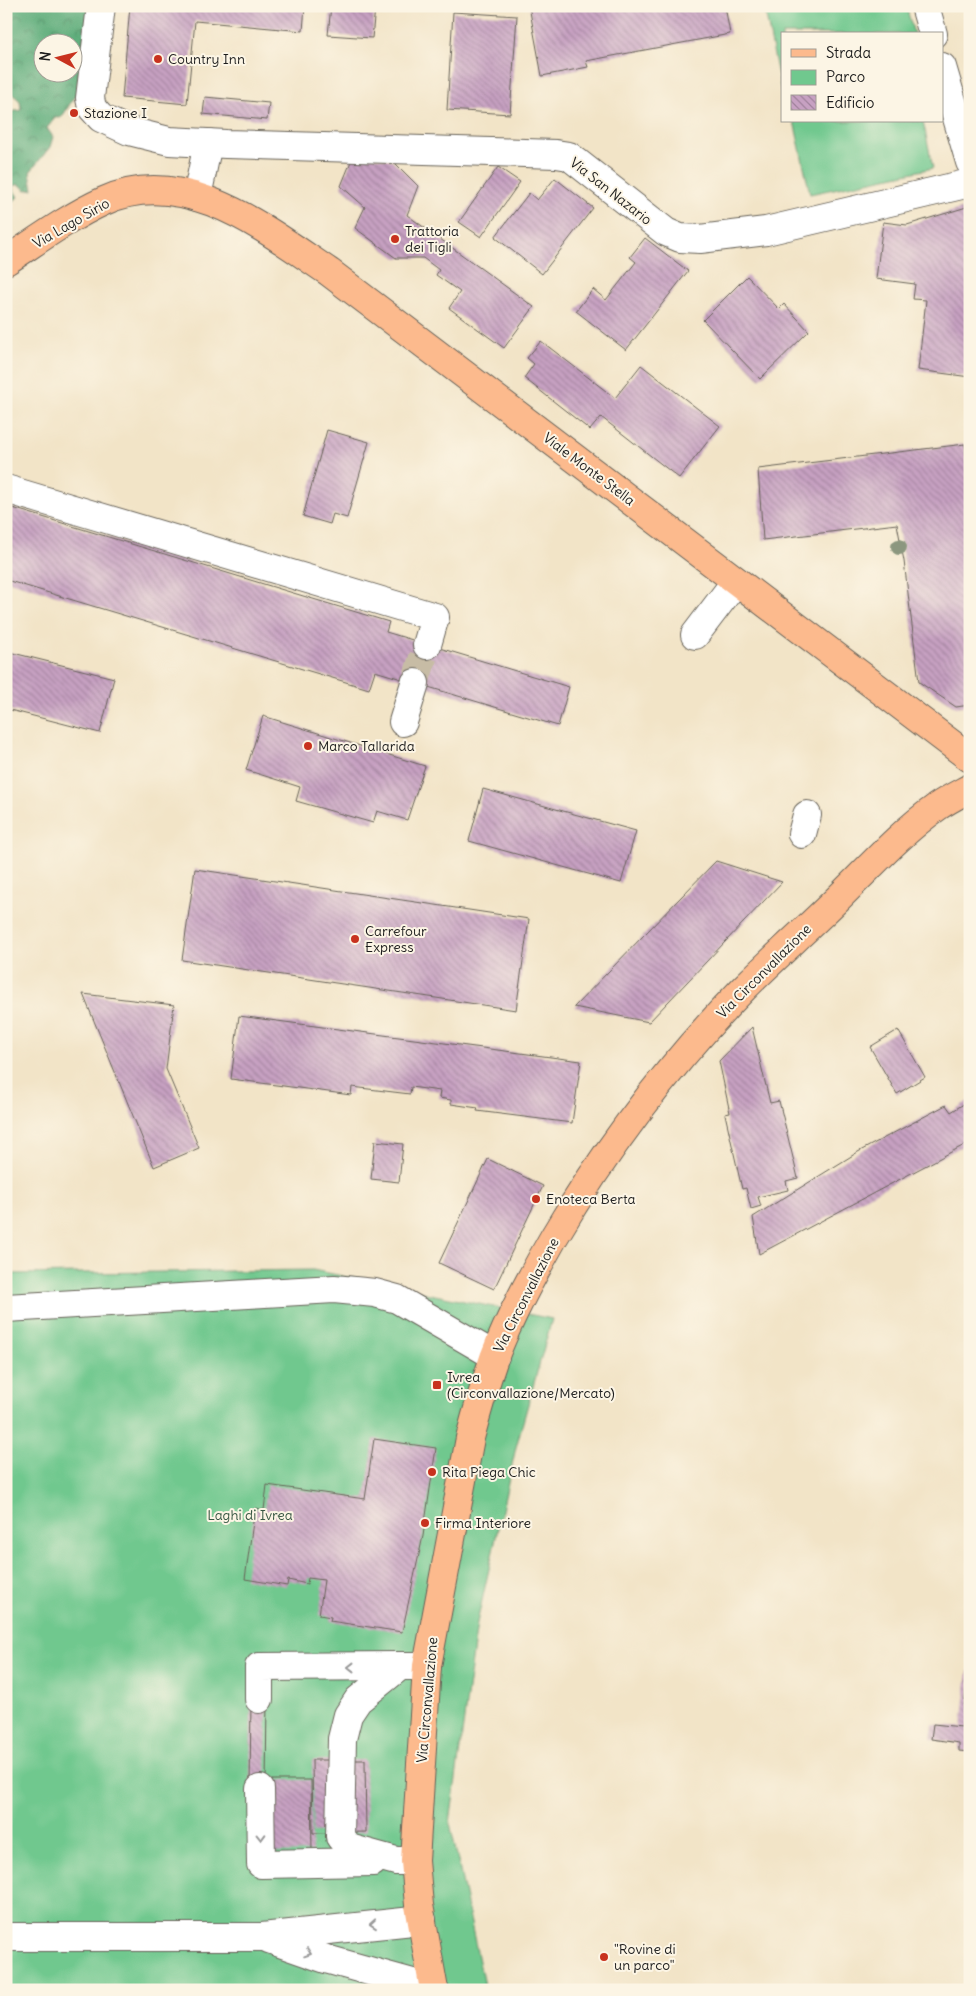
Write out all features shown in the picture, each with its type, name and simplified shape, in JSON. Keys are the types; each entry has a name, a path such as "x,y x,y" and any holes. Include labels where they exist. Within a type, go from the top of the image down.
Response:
{"main road":[{"name":"Via Lago Sirio","path":"6,261 64,224 105,201 138,192 174,190 197,197"},
{"name":"Viale Monte Stella","path":"197,197 245,218 328,272 970,758"},
{"name":"Via Circonvallazione","path":"434,1989 422,1920 405,1861 428,1666 470,1438 478,1406 495,1356 535,1270 568,1214 638,1110 744,988 902,835 938,806 970,788"}],"street":[{"name":"Via San Nazario","path":"101,6 90,98 92,108 101,118 129,131 169,140 569,156 666,232 680,238 700,239 766,231 970,183"},
{"path":"925,6 932,32"},
{"path":"944,74 970,162"},
{"path":"197,197 208,143"},
{"path":"6,489 435,617 427,644"},
{"path":"695,635 736,581"},
{"path":"403,722 415,683"},
{"path":"6,1308 334,1289 357,1290 397,1299 495,1356"},
{"path":"400,1666 358,1700 348,1715 342,1739 340,1837 349,1848 405,1861"},
{"path":"259,1699 260,1667 428,1666"},
{"path":"260,1788 261,1864 405,1861"},
{"path":"6,1937 262,1937 422,1920"},
{"path":"262,1937 326,1959 434,1989"}],"green space":[{"path":"6,6 89,6 82,53 82,32 32,32 32,82 78,82 76,94 62,117 55,118 47,128 53,137 50,147 30,172 33,189 26,190 19,184 12,187 18,197 6,208 6,109 10,112 21,110 20,101 6,88 10,72 6,71"},
{"path":"764,6 906,6 913,32 781,32 781,90"},
{"path":"794,122 923,122 933,168 810,194"},
{"name":"Laghi di Ivrea","path":"313,1270 552,1319 516,1447 477,1623 450,1823 485,1990 6,1990 6,1274"}],"building":[{"name":"Country Inn","path":"130,6 305,6 303,31 195,21 187,104 122,98"},
{"path":"331,6 375,8 372,38 328,35"},
{"path":"529,6 725,6 730,34 586,61 588,67 542,76"},
{"path":"453,12 517,16 510,114 447,110"},
{"name":"Country Inn","path":"205,97 269,103 267,120 203,114"},
{"path":"354,154 392,160 418,186 407,215 534,307 504,348 449,308 460,292 436,275 439,270 423,258 396,258 355,228 365,207 341,186"},
{"path":"498,167 520,182 481,237 459,222"},
{"path":"555,178 593,208 542,274 495,237 529,193 537,200"},
{"path":"970,206 970,377 918,370 926,300 913,299 915,284 876,279 883,222 907,225"},
{"path":"645,238 688,271 626,350 576,311 593,289 606,300 636,262 630,257"},
{"path":"747,276 779,309 784,304 809,331 760,379 703,320"},
{"path":"541,341 615,398 641,365 720,426 679,478 601,417 590,430 524,378 534,364 527,358"},
{"path":"327,430 369,442 347,518 333,514 330,524 303,516"},
{"path":"965,444 970,485 970,705 956,707 919,682 904,561 897,524 763,540 758,469"},
{"path":"6,506 389,622 386,632 569,687 558,726 375,671 369,689 6,580"},
{"path":"9,652 114,678 100,733 6,709 6,662"},
{"path":"263,716 425,766 407,820 377,811 373,823 296,801 300,787 246,770"},
{"path":"483,789 636,831 621,883 469,841"},
{"path":"716,861 782,882 649,1022 574,1007"},
{"name":"Carrefour Express","path":"195,869 529,919 516,1010 182,960"},
{"path":"83,994 174,1005 166,1069 199,1148 154,1167"},
{"path":"239,1016 581,1061 572,1123 477,1111 478,1108 451,1104 451,1100 439,1098 440,1091 411,1087 410,1094 352,1087 351,1095 231,1079"},
{"path":"752,1027 770,1103 779,1101 798,1178 786,1181 788,1190 758,1197 761,1206 751,1209 746,1188 742,1189 725,1114 730,1113 719,1061"},
{"path":"898,1030 925,1077 897,1094 870,1047"},
{"path":"970,1100 970,1142 759,1254 753,1217 858,1152 946,1105 951,1112"},
{"path":"375,1141 403,1144 399,1182 371,1179"},
{"path":"488,1159 543,1186 494,1289 439,1263"},
{"path":"374,1439 436,1448 423,1536 402,1632 330,1621 331,1617 319,1615 324,1580 308,1578 307,1584 288,1580 287,1586 245,1579 255,1508 264,1510 267,1485 365,1499"},
{"path":"968,1671 970,1671 970,1752 959,1751 959,1743 931,1739 933,1724 962,1727"},
{"path":"251,1699 267,1699 266,1788 250,1788"},
{"path":"312,1760 365,1760 366,1832 313,1833"},
{"path":"272,1780 311,1780 312,1852 272,1853"}],"tunnel":[{"path":"415,683 427,645"}],"place":[{"name":"Country Inn","path":"158,59"},
{"name":"Stazione I","path":"74,113"},
{"name":"Trattoria dei Tigli","path":"395,239"},
{"name":"Marco Tallarida","path":"308,746"},
{"name":"Carrefour Express","path":"355,939"},
{"name":"Enoteca Berta","path":"536,1199"},
{"name":"Ivrea (Circonvallazione/Mercato)","path":"437,1385"},
{"name":"Rita Piega Chic","path":"432,1472"},
{"name":"Firma Interiore","path":"425,1523"},
{"name":"\"Rovine di un parco\"","path":"604,1957"}]}
